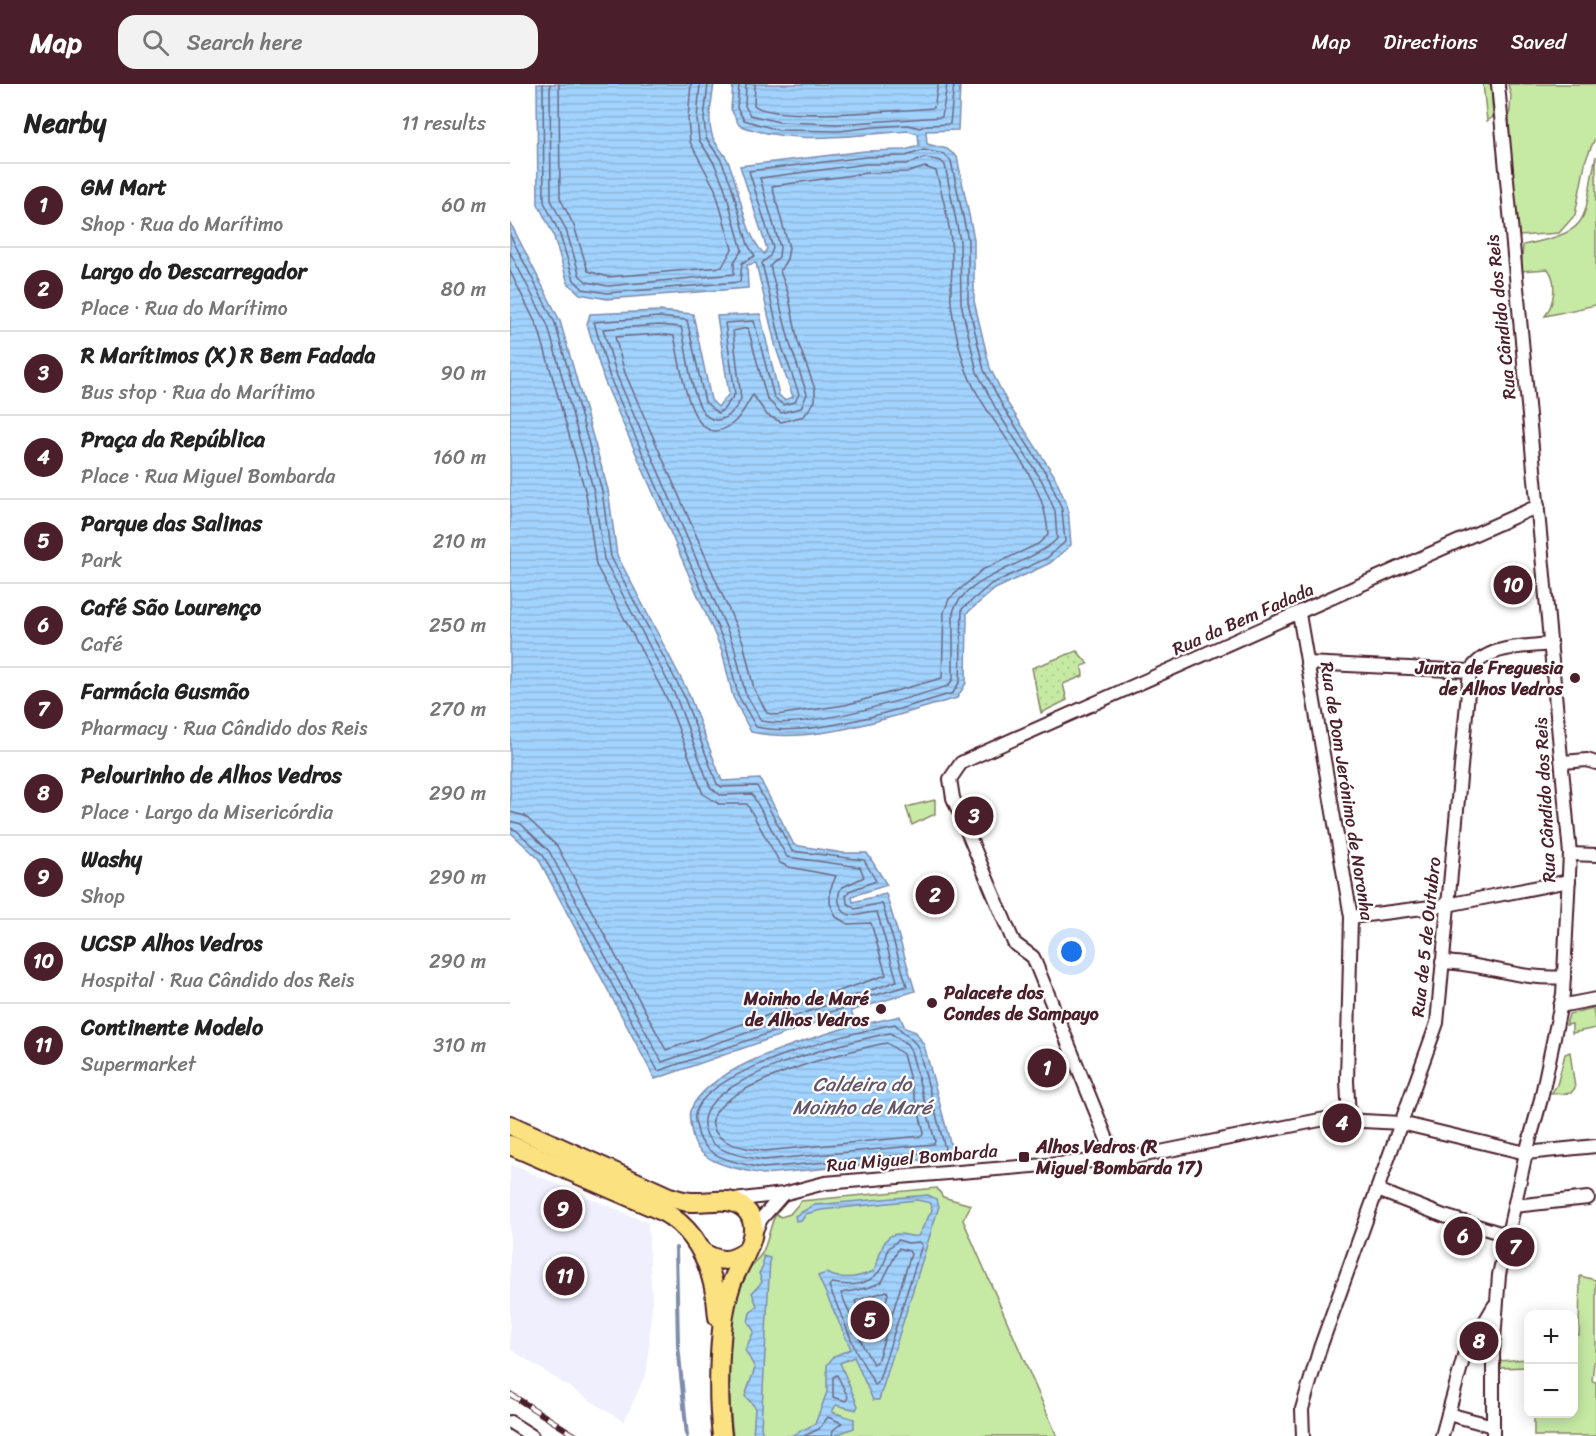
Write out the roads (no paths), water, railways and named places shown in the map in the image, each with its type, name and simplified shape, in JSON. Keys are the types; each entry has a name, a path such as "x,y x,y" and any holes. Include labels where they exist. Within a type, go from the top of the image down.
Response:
{"main road":[{"path":"510,1125 669,1197 690,1202 719,1201 737,1204 750,1215 753,1223 748,1247 730,1287 722,1333 722,1436"},
{"path":"510,1145 662,1211 685,1226 711,1271 722,1333"},
{"path":"719,1201 699,1211 694,1220 699,1248 713,1259 724,1261 737,1258 748,1247"}],"street":[{"name":"Rua Cândido dos Reis","path":"1493,1431 1493,1353 1499,1275 1526,1153 1541,1099 1560,1006 1564,977 1570,854 1563,762 1506,193 1498,84"},
{"name":"Rua da Bem Fadada","path":"1115,1159 1033,957 1014,943 954,798 950,779 961,763 1538,506"},
{"name":"Rua de Dom Jerónimo de Noronha","path":"1299,614 1352,917 1348,1119"},
{"path":"1307,663 1470,671 1489,653 1551,644"},
{"name":"Rua de 5 de Outubro","path":"1303,1436 1302,1409 1320,1348 1437,1023 1470,671"},
{"path":"1563,762 1587,760 1596,764"},
{"path":"1570,854 1596,855"},
{"path":"1352,917 1447,905 1569,881"},
{"path":"1443,962 1479,964 1534,978 1564,977"},
{"path":"1560,1006 1596,999"},
{"name":"Rua Miguel Bombarda","path":"719,1201 750,1200 825,1183 1115,1159 1304,1121 1348,1119 1401,1123 1526,1153 1596,1146"},
{"path":"1380,1191 1444,1216 1500,1233"},
{"path":"748,1247 762,1219 783,1194"},
{"path":"1514,1206 1588,1198"},
{"path":"1442,1436 1470,1334 1484,1323 1496,1302"},
{"path":"1448,1414 1493,1431"},
{"path":"510,1422 532,1436"}],"water":[{"path":"537,84 714,84 710,116 712,135 732,170 746,221 757,245 764,254 767,249 740,166 865,151 905,150 919,146 918,134 908,131 801,137 759,131 739,125 731,109 733,84 960,84 958,130 926,131 927,144 947,149 957,157 974,239 974,301 990,368 1008,404 1054,475 1068,508 1071,545 1050,563 995,589 967,613 966,683 957,698 855,727 828,732 776,735 751,732 733,697 722,651 604,380 587,324 590,314 659,311 693,314 711,400 718,407 729,394 717,316 760,314 779,395 784,400 793,397 776,348 756,263 747,265 748,288 607,299 580,294 568,283 553,234 538,204"},
{"name":"Caldeira do Moinho de Maré","path":"510,222 560,321 608,490 617,555 688,692 722,781 760,779 794,845 843,853 867,853 887,885 852,896 853,902 886,894 915,991 851,1011 856,1026 900,1016 905,1028 916,1032 924,1045 954,1157 763,1174 731,1167 710,1159 695,1144 689,1116 700,1095 716,1081 760,1057 848,1027 844,1013 655,1079 538,858 510,832"},
{"path":"928,1195 936,1199 939,1206 879,1400 873,1400 854,1357 840,1363 858,1406 856,1410 836,1405 832,1412 854,1419 854,1428 833,1436 791,1436 815,1424 827,1392 827,1365 834,1356 851,1349 818,1276 826,1273 850,1278 874,1271 888,1237 899,1234 918,1236 932,1210 931,1203 917,1200 821,1210 806,1214 802,1220 796,1221 795,1216 814,1205"},
{"path":"763,1256 770,1258 761,1428 764,1436 753,1436 755,1407 745,1396 755,1368 745,1350 754,1331 748,1322 750,1313 757,1306 752,1293 762,1282 759,1273 763,1267"}],"waterway":[{"path":"676,1248 678,1345 687,1436"}],"railway":[{"path":"510,1394 576,1436"}],"place":[{"name":"UCSP Alhos Vedros","path":"1513,585"},
{"name":"Junta de Freguesia de Alhos Vedros","path":"1575,678"},
{"name":"R Marítimos (X) R Bem Fadada","path":"974,816"},
{"name":"Largo do Descarregador","path":"935,895"},
{"name":"Palacete dos Condes de Sampayo","path":"932,1003"},
{"name":"Moinho de Maré de Alhos Vedros","path":"881,1009"},
{"name":"GM Mart","path":"1047,1068"},
{"name":"Praça da República","path":"1342,1123"},
{"name":"Alhos Vedros (R Miguel Bombarda 17)","path":"1024,1157"},
{"name":"Washy","path":"563,1209"},
{"name":"Café São Lourenço","path":"1463,1236"},
{"name":"Farmácia Gusmão","path":"1515,1247"},
{"name":"Continente Modelo","path":"565,1276"},
{"name":"Parque das Salinas","path":"870,1320"},
{"name":"Pelourinho de Alhos Vedros","path":"1479,1341"}]}
